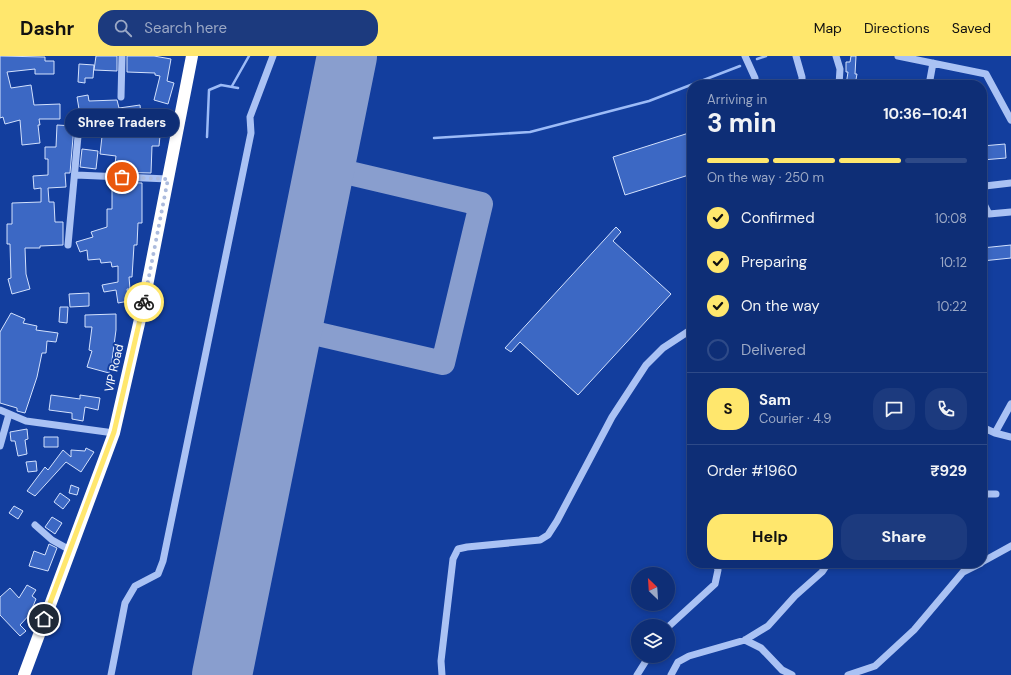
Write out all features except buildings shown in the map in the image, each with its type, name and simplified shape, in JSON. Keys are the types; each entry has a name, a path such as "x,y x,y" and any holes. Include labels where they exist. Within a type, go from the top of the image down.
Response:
{"highway":[{"name":"VIP Road","path":"24,675 114,432 143,306 192,56"}],"street":[{"path":"121,97 122,56"},
{"path":"111,675 125,603 136,586 158,574 163,561 251,133 250,117 273,56"},
{"path":"745,56 755,80"},
{"path":"796,56 802,80"},
{"path":"836,56 840,69 839,80"},
{"path":"898,56 986,74 1011,120"},
{"path":"930,80 934,63"},
{"path":"68,245 76,175 79,125"},
{"path":"76,175 168,179"},
{"path":"987,186 1011,183"},
{"path":"987,210 989,214 1011,212"},
{"path":"442,675 441,661 453,560 458,549 468,546 540,540 548,535 557,521 612,417 646,365 663,348 687,332"},
{"path":"995,433 1011,404"},
{"path":"0,410 26,421 114,432"},
{"path":"0,446 9,414"},
{"path":"987,429 1011,437"},
{"path":"987,494 996,494"},
{"path":"36,525 52,540 70,550"},
{"path":"987,560 1011,546"},
{"path":"675,621 715,584 717,568"},
{"path":"671,675 678,662 689,656 745,640 768,626 795,596 825,568"},
{"path":"848,675 875,666 914,630 962,572 970,568"},
{"path":"745,640 761,648 782,670 792,675"},
{"path":"637,675 645,663"}],"waterway":[{"path":"232,86 249,56"},
{"path":"757,59 766,56"},
{"path":"704,80 740,66"},
{"path":"207,137 209,90 221,85 238,88"},
{"path":"434,138 530,132 649,101 687,86"}],"taxiway":[{"path":"292,328 443,363 481,204 324,167"}],"runway":[{"path":"222,675 347,56"}],"way so far":[{"path":"122,177 168,179 144,302"}],"place":[{"name":"Shree Traders","path":"122,177"}],"route":[{"path":"44,619 114,432 144,302"}]}
